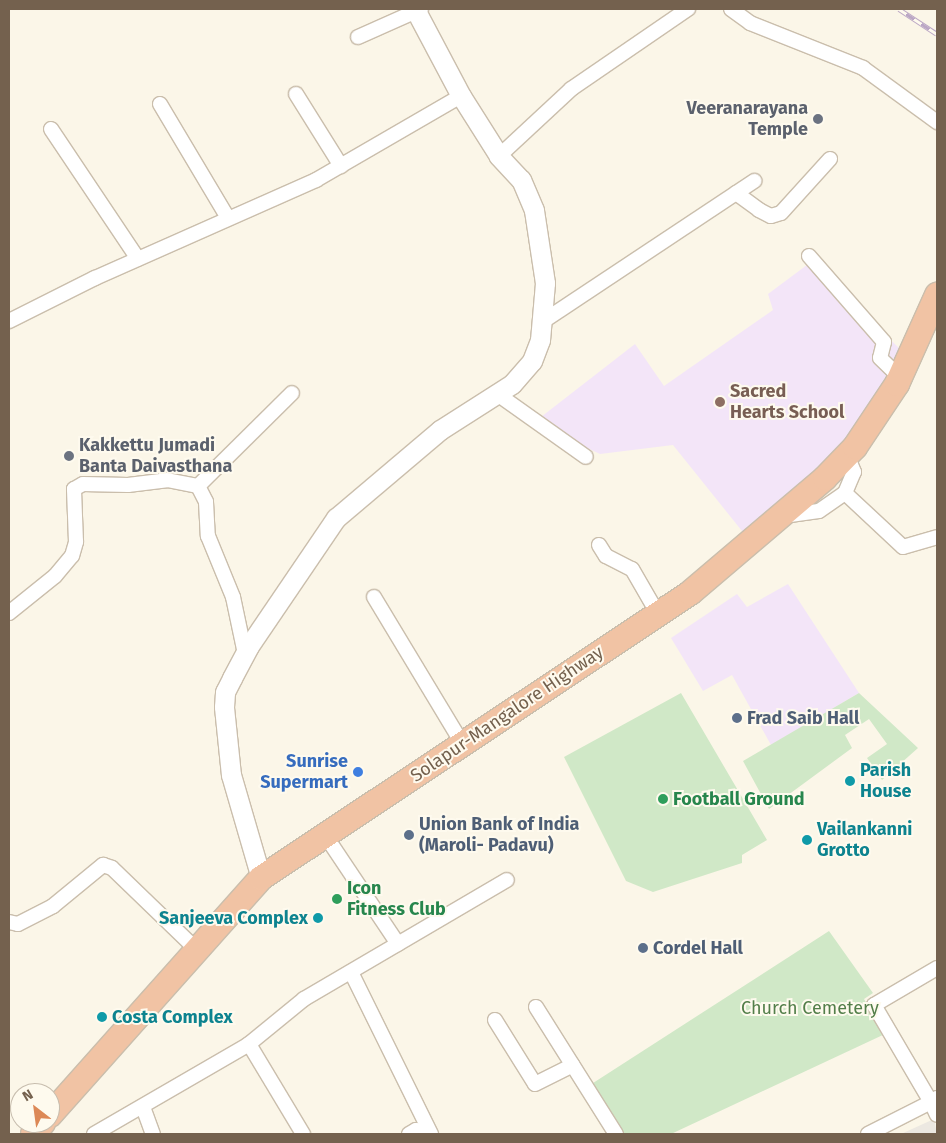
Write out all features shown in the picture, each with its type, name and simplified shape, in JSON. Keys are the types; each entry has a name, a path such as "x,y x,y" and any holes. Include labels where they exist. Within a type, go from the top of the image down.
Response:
{"highway":[{"name":"Solapur-Mangalore Highway","path":"60,1104 261,878 462,743 690,594 782,516 847,455 877,416 900,377 937,295"}],"street":[{"path":"499,156 571,89 688,9"},
{"path":"731,9 750,22 863,68 937,122"},
{"path":"261,878 231,775 224,707 225,692 245,654 336,518 440,430 512,384 532,361 540,340 545,283 534,210 521,180 499,156 461,96 418,10 358,37"},
{"path":"296,94 341,166"},
{"path":"9,321 138,259 316,180 461,96"},
{"path":"160,104 228,218"},
{"path":"51,129 138,259"},
{"path":"736,193 759,210 771,216 781,213 830,159"},
{"path":"542,322 754,181"},
{"path":"809,256 884,342 880,358 900,377"},
{"path":"198,486 292,393"},
{"path":"496,393 586,457"},
{"path":"782,516 819,511 845,494 854,472 847,455"},
{"path":"9,613 55,576 72,556 76,542 74,489 84,484 128,485 167,480 198,486"},
{"path":"198,486 206,502 208,536 213,556 233,597 245,654"},
{"path":"845,494 903,547 937,537"},
{"path":"599,545 606,556 632,569 658,614"},
{"path":"374,597 462,743"},
{"path":"324,835 398,944"},
{"path":"9,922 18,924 54,906 103,865 112,868 196,949"},
{"path":"94,1134 249,1044 304,999 507,880"},
{"path":"937,968 874,1005 934,1100 937,1115"},
{"path":"351,972 431,1134"},
{"path":"536,1007 616,1134"},
{"path":"495,1020 535,1084 573,1065"},
{"path":"249,1044 303,1134"},
{"path":"868,1134 934,1100"},
{"path":"143,1107 153,1134"},
{"path":"409,1134 416,1130 421,1134"}],"shaded area":[{"name":"Sacred Hearts School","path":"811,262 904,353 864,431 746,536 673,445 600,454 543,427 541,417 635,344 664,386 773,310 768,294"},
{"path":"788,584 859,693 771,745 732,675 703,691 671,638 737,594 747,607"},
{"path":"934,1119 937,1134 901,1134"}],"green space":[{"name":"Football Ground","path":"681,693 767,840 742,855 742,863 653,892 626,881 564,757"},
{"path":"859,693 918,748 882,780 867,758 887,744 869,719 845,735 852,748 769,809 743,761"},
{"name":"Church Cemetery","path":"829,931 873,993 864,999 885,1034 671,1134 621,1134 590,1085"}],"railway":[{"path":"899,9 937,34"}],"place":[{"name":"Veeranarayana Temple","path":"818,119"},
{"name":"Sacred Hearts School","path":"720,402"},
{"name":"Kakkettu Jumadi Banta Daivasthana","path":"69,456"},
{"name":"Frad Saib Hall","path":"737,718"},
{"name":"Sunrise Supermart","path":"358,772"},
{"name":"Parish House","path":"850,781"},
{"name":"Football Ground","path":"663,799"},
{"name":"Union Bank of India (Maroli- Padavu)","path":"409,835"},
{"name":"Vailankanni Grotto","path":"807,840"},
{"name":"Icon Fitness Club","path":"337,899"},
{"name":"Sanjeeva Complex","path":"318,918"},
{"name":"Cordel Hall","path":"643,948"},
{"name":"Costa Complex","path":"102,1017"}]}
